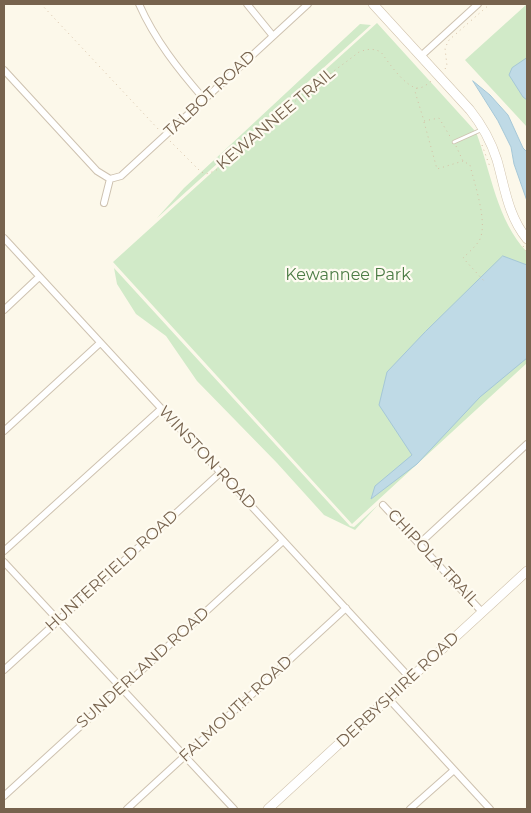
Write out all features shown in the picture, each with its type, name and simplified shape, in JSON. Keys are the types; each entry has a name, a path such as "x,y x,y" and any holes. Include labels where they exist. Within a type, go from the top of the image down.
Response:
{"street":[{"path":"139,4 162,46 204,99"},
{"path":"247,4 273,36"},
{"name":"TALBOT ROAD","path":"110,179 121,176 308,4"},
{"path":"373,4 470,110 483,128 496,159 511,213 527,239"},
{"path":"421,56 478,4"},
{"path":"4,70 97,171 110,179 104,202"},
{"name":"WINSTON ROAD","path":"4,238 410,678"},
{"path":"4,310 39,278"},
{"path":"4,431 100,343"},
{"path":"4,552 161,408"},
{"path":"419,544 527,444"},
{"name":"HUNTERFIELD ROAD","path":"4,670 220,473"},
{"name":"CHIPOLA TRAIL","path":"383,505 482,612"},
{"name":"SUNDERLAND ROAD","path":"4,796 283,541"},
{"path":"4,562 120,689 234,809"},
{"name":"DERBYSHIRE ROAD","path":"268,809 527,571"},
{"name":"FALMOUTH ROAD","path":"127,809 346,608"},
{"path":"388,698 490,809"},
{"path":"410,809 454,770"}],"lane":[{"path":"454,142 483,128"}],"path":[{"name":"KEWANNEE TRAIL","path":"41,4 164,136 205,174 211,173 235,158 302,96 359,52 368,49 381,52 410,86 418,88"},
{"path":"463,161 437,169 415,91 426,86 447,66 445,48 449,40 490,4"},
{"path":"424,121 439,118 463,161 470,165 482,216 483,232 479,241 463,258 485,282"}],"green space":[{"path":"527,4 527,127 465,60"},
{"name":"Kewannee Park","path":"377,23 476,132 508,226 527,252 527,363 352,524 113,262"},
{"path":"360,24 371,25 157,218 184,188"},
{"path":"114,268 350,526 354,527 378,505 355,530 324,515 277,463 197,381 166,336 136,314 117,284"}],"water":[{"path":"527,58 527,100 509,75 512,68"},
{"path":"473,81 490,95 508,115 523,148 527,152 527,201 514,164 511,147 498,121"},
{"path":"503,256 527,265 527,358 480,397 417,464 371,499 375,486 412,455 379,405 387,372"}]}
